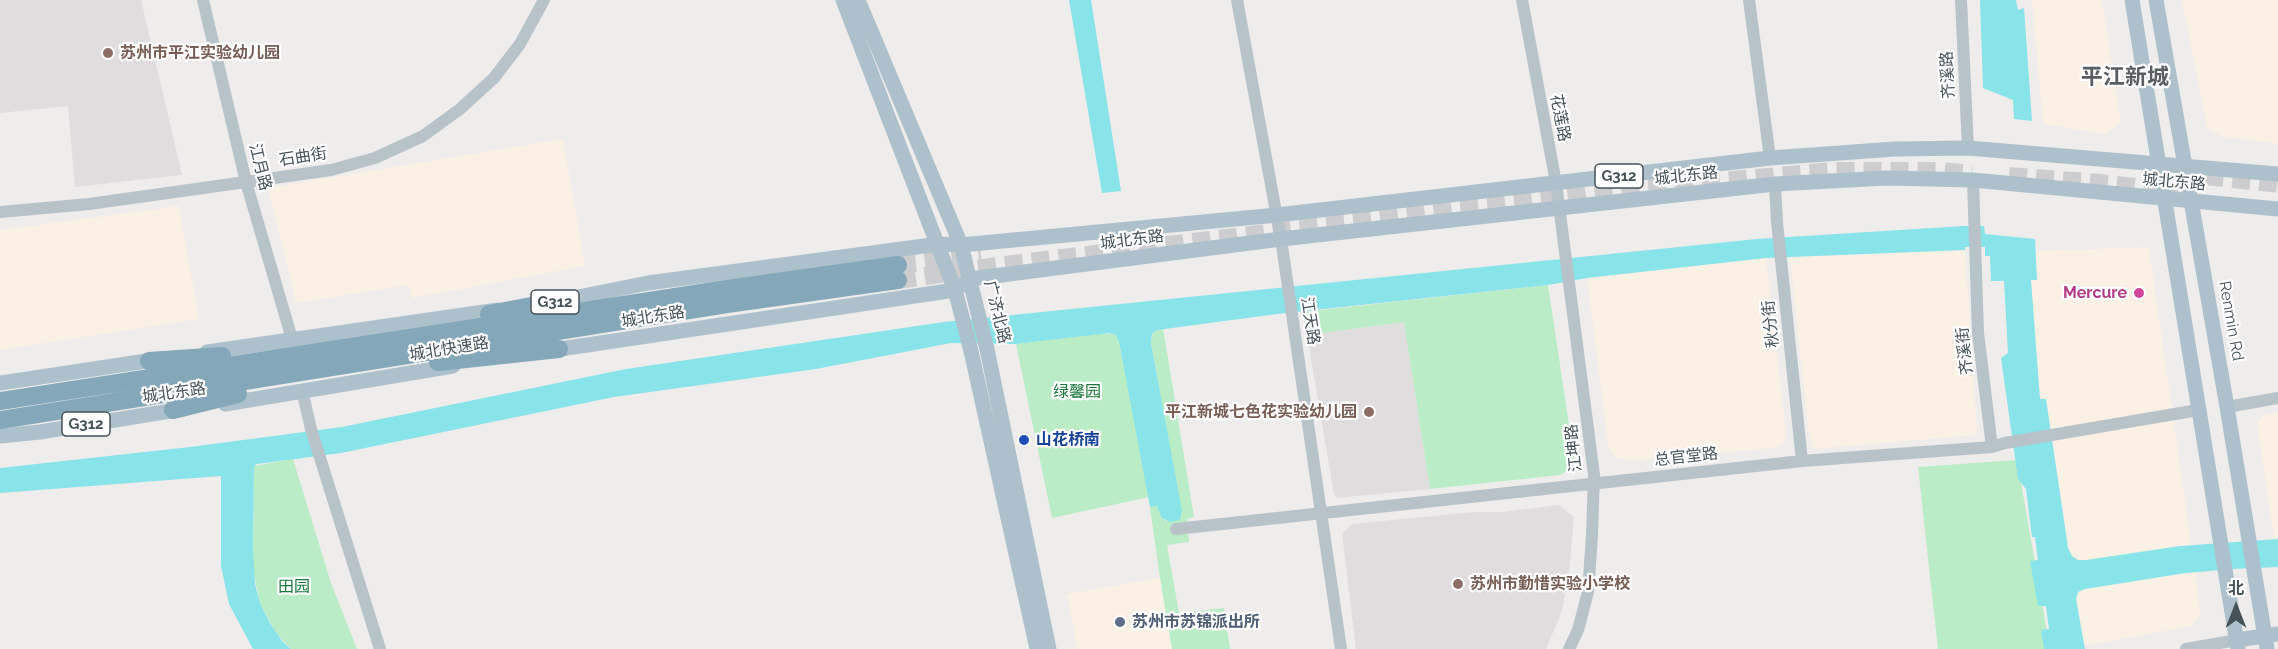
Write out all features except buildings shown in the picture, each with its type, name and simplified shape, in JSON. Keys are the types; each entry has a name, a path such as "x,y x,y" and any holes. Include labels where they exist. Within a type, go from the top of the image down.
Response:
{"highway":[{"name":"城北快速路","path":"0,401 341,348 898,272 727,304 0,420"},
{"path":"149,361 341,348 424,326 552,302"},
{"path":"173,410 304,382 346,366 436,363 559,350"}],"main road":[{"path":"2132,0 2157,164 2238,645 2270,640"},
{"name":"Renmin Rd","path":"2156,0 2186,165 2253,570 2270,640"},
{"name":"广济北路","path":"849,1 956,290 960,310 979,350 1049,649"},
{"name":"广济北路","path":"849,1 961,246 978,312 979,350 1037,649"},
{"name":"城北东路","path":"0,383 183,354 552,302 648,283 939,244 961,246 1277,214 1770,158 1895,149 1968,148 2278,174"},
{"name":"城北东路","path":"0,436 40,432 956,290 970,279 1281,239 1775,184 1887,177 1973,180 2164,200 2278,209"}],"street":[{"name":"江月路","path":"203,0 246,182 292,339"},
{"name":"石曲街","path":"0,212 89,204 331,170 375,158 423,136 460,109 494,78 520,44 544,0"},
{"name":"江天路","path":"1236,0 1277,214 1341,649"},
{"name":"花莲路","path":"1522,0 1556,183 1563,242"},
{"path":"1749,0 1770,158"},
{"name":"齐溪路","path":"1961,0 1968,148"},
{"name":"齐溪街","path":"1973,180 1978,333 1992,447"},
{"name":"秋分街","path":"1775,184 1802,461"},
{"name":"江坤路","path":"1563,242 1581,366 1593,484 1592,536 1587,592 1578,630 1569,649"},
{"path":"302,390 380,649"},
{"path":"2227,407 2278,398"},
{"name":"总官堂路","path":"1176,529 1802,461 1992,447 2198,410"},
{"path":"2186,649 2238,645"}],"shaded area":[{"name":"苏州市平江实验幼儿园","path":"0,0 141,0 182,175 75,187 68,106 0,113"},
{"path":"2032,0 2102,0 2121,122 2106,134 2043,124"},
{"path":"2182,0 2278,0 2278,144 2221,136 2207,128"},
{"path":"563,139 585,266 412,298 409,285 296,303 268,188"},
{"path":"179,206 199,319 0,350 0,230"},
{"path":"2149,247 2200,615 2192,626 2084,646 2046,400 2040,400 2031,280 2037,279 2036,251"},
{"path":"1965,250 1977,430 1975,435 1814,449 1809,436 1790,257"},
{"path":"1766,258 1786,434 1783,444 1773,448 1630,461 1615,457 1608,444 1587,278"},
{"name":"平江新城七色花实验幼儿园","path":"1404,322 1430,489 1337,498 1334,494 1307,335"},
{"path":"2278,412 2278,539 2274,540 2257,424 2259,419 2265,415"},
{"name":"苏州市勤惜实验小学校","path":"1559,505 1574,517 1569,573 1562,611 1546,649 1356,649 1342,534 1352,524"},
{"name":"苏州市苏锦派出所","path":"1160,578 1172,649 1077,649 1067,594"}],"green space":[{"path":"1548,285 1574,458 1572,468 1560,475 1430,489 1404,322 1307,335 1303,312"},
{"path":"1163,328 1194,517 1187,519 1189,542 1167,545 1179,613 1224,608 1230,649 1172,649 1150,507 1157,506 1165,521 1182,514 1151,343 1153,332"},
{"name":"绿馨园","path":"1104,333 1116,335 1119,342 1149,497 1052,518 1016,344"},
{"name":"田园","path":"293,459 331,583 357,649 291,649 276,633 260,603 253,570 254,466"},
{"path":"2017,460 2050,649 1938,649 1918,467"}],"water":[{"path":"1069,0 1091,0 1121,191 1102,193"},
{"path":"1980,0 2016,0 2018,10 2024,8 2032,121 2014,119 2013,100 1983,88"},
{"path":"1984,226 1985,234 2035,239 2037,280 2031,280 2040,399 2046,399 2068,548 2072,556 2078,560 2086,560 2180,546 2278,539 2278,567 2186,573 2085,589 2078,592 2076,599 2085,649 2044,649 2041,630 2049,629 2046,606 2038,606 2030,561 2038,560 2035,537 2032,537 2026,489 2018,479 2001,358 2008,353 2004,281 1991,281 1990,256 1985,256 1985,247 1965,247 1965,250 1766,258 1587,278 1548,285 1277,314 1157,330 1152,334 1151,343 1182,511 1180,520 1170,522 1162,518 1157,506 1150,507 1119,342 1116,335 1109,333 1016,344 951,343 816,369 614,397 341,453 257,464 254,466 255,584 260,603 270,623 282,641 291,649 253,649 229,604 221,566 221,476 0,493 0,468 342,427 626,369 944,322 1757,239"}],"tunnel":[{"path":"2152,170 2278,184"},
{"path":"898,280 1603,192 1832,171 1941,171 1972,174"},
{"path":"2009,176 2179,192"},
{"path":"898,265 981,256"}],"place":[{"name":"苏州市平江实验幼儿园","path":"108,53"},
{"name":"Mercure","path":"2139,293"},
{"name":"平江新城七色花实验幼儿园","path":"1369,412"},
{"name":"山花桥南","path":"1024,440"},
{"name":"苏州市勤惜实验小学校","path":"1458,584"},
{"name":"苏州市苏锦派出所","path":"1120,622"}],"district":[{"name":"平江新城","path":"2125,77"}]}
